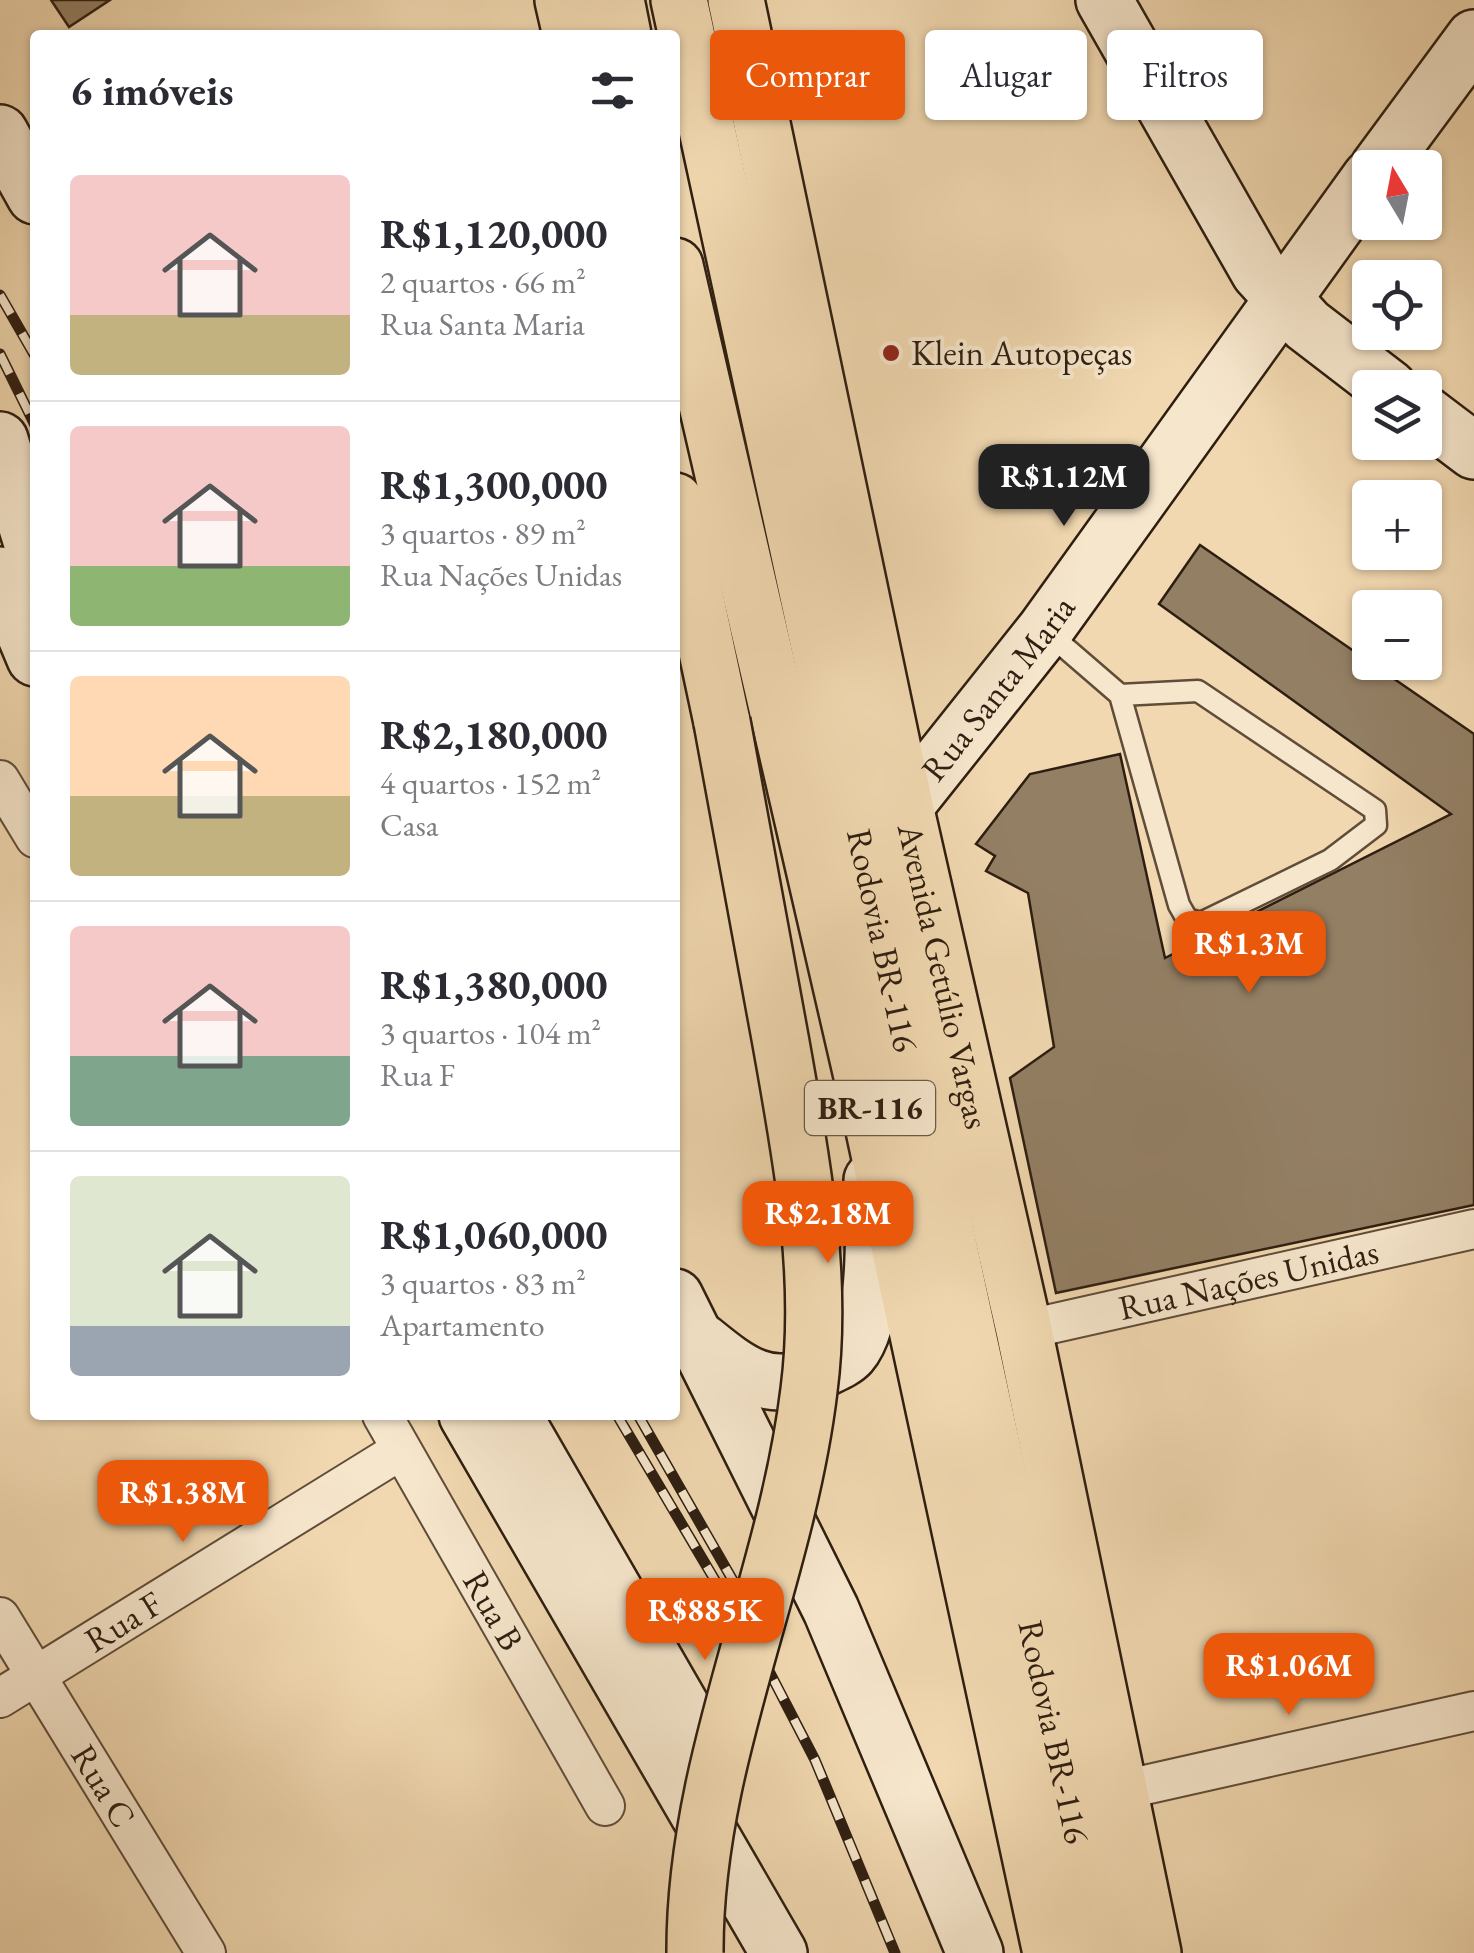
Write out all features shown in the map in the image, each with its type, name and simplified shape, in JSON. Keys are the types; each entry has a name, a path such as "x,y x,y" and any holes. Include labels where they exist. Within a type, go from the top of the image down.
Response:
{"main road":[{"path":"563,0 570,30"},
{"path":"616,0 623,30"},
{"name":"Rodovia BR-116","path":"679,0 1102,1953"},
{"name":"Avenida Getúlio Vargas","path":"736,0 905,806 1024,1330 1152,1953"},
{"path":"1104,0 1260,272 1307,325 1366,370"},
{"path":"1391,150 1474,38"},
{"path":"0,133 30,187"},
{"name":"Rua Santa Maria","path":"905,806 1045,630 1352,203"},
{"name":"Rodovia BR-116","path":"680,288 868,1102 1051,1953"},
{"path":"1442,427 1474,452"},
{"path":"0,440 30,537"},
{"path":"680,525 722,722 798,1147 811,1252 813,1340 796,1472 707,1820 696,1893 695,1953"},
{"path":"0,576 30,646"},
{"path":"688,1319 741,1373 768,1380 795,1383 849,1355 862,1331 874,1233 868,1102"},
{"path":"688,1319 831,1610 976,1953"},
{"path":"469,1420 779,1953"},
{"path":"516,1420 820,1953"}],"street":[{"path":"0,780 30,830"},
{"name":"Rua Nações Unidas","path":"1024,1330 1474,1229"},
{"name":"Rua B","path":"385,1420 604,1806"},
{"name":"Rua F","path":"0,1698 401,1450"},
{"name":"Rua C","path":"0,1617 206,1953"},
{"path":"1118,1791 1474,1711"}],"lane":[{"path":"1045,630 1120,696 1179,904 1188,919 1201,924 1314,868 1376,825 1375,810 1198,691 1120,696"}],"building":[{"path":"51,0 110,0 69,27"},
{"path":"1200,545 1352,650 1352,680 1396,680 1474,734 1474,1205 1056,1293 1010,1078 1054,1047 1028,893 986,871 995,856 976,844 1030,774 1120,754 1165,958 1451,814 1159,604"}],"railway":[{"path":"0,295 30,347"},
{"path":"0,354 30,415"},
{"path":"620,1420 770,1673 815,1760 895,1953"},
{"path":"641,1420 755,1619"}],"place":[{"name":"Klein Autopeças","path":"891,353"}]}
